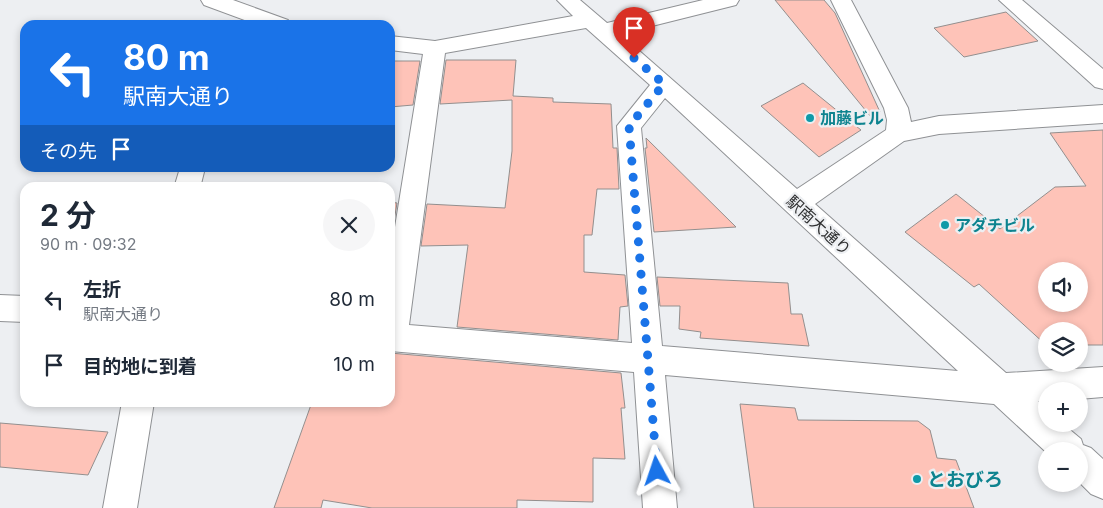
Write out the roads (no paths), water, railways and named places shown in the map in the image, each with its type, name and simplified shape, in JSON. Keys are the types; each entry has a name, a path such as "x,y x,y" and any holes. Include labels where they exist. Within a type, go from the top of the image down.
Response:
{"street":[{"path":"211,0 228,4 261,20"},
{"name":"駅南大通り","path":"567,0 664,84 1059,442"},
{"path":"395,44 435,48 598,26 730,0"},
{"path":"840,0 896,108 899,120 897,134"},
{"path":"1009,0 1103,81"},
{"path":"395,311 435,48"},
{"path":"660,508 629,126 664,84"},
{"path":"795,204 897,134 939,125 1103,114"},
{"path":"0,308 20,309"},
{"path":"395,337 1000,389 1103,382"},
{"path":"120,508 137,407"},
{"path":"1088,468 1103,482"}],"place":[{"name":"加藤ビル","path":"810,118"},
{"name":"アダチビル","path":"945,225"},
{"name":"とおびろ","path":"917,479"}]}
